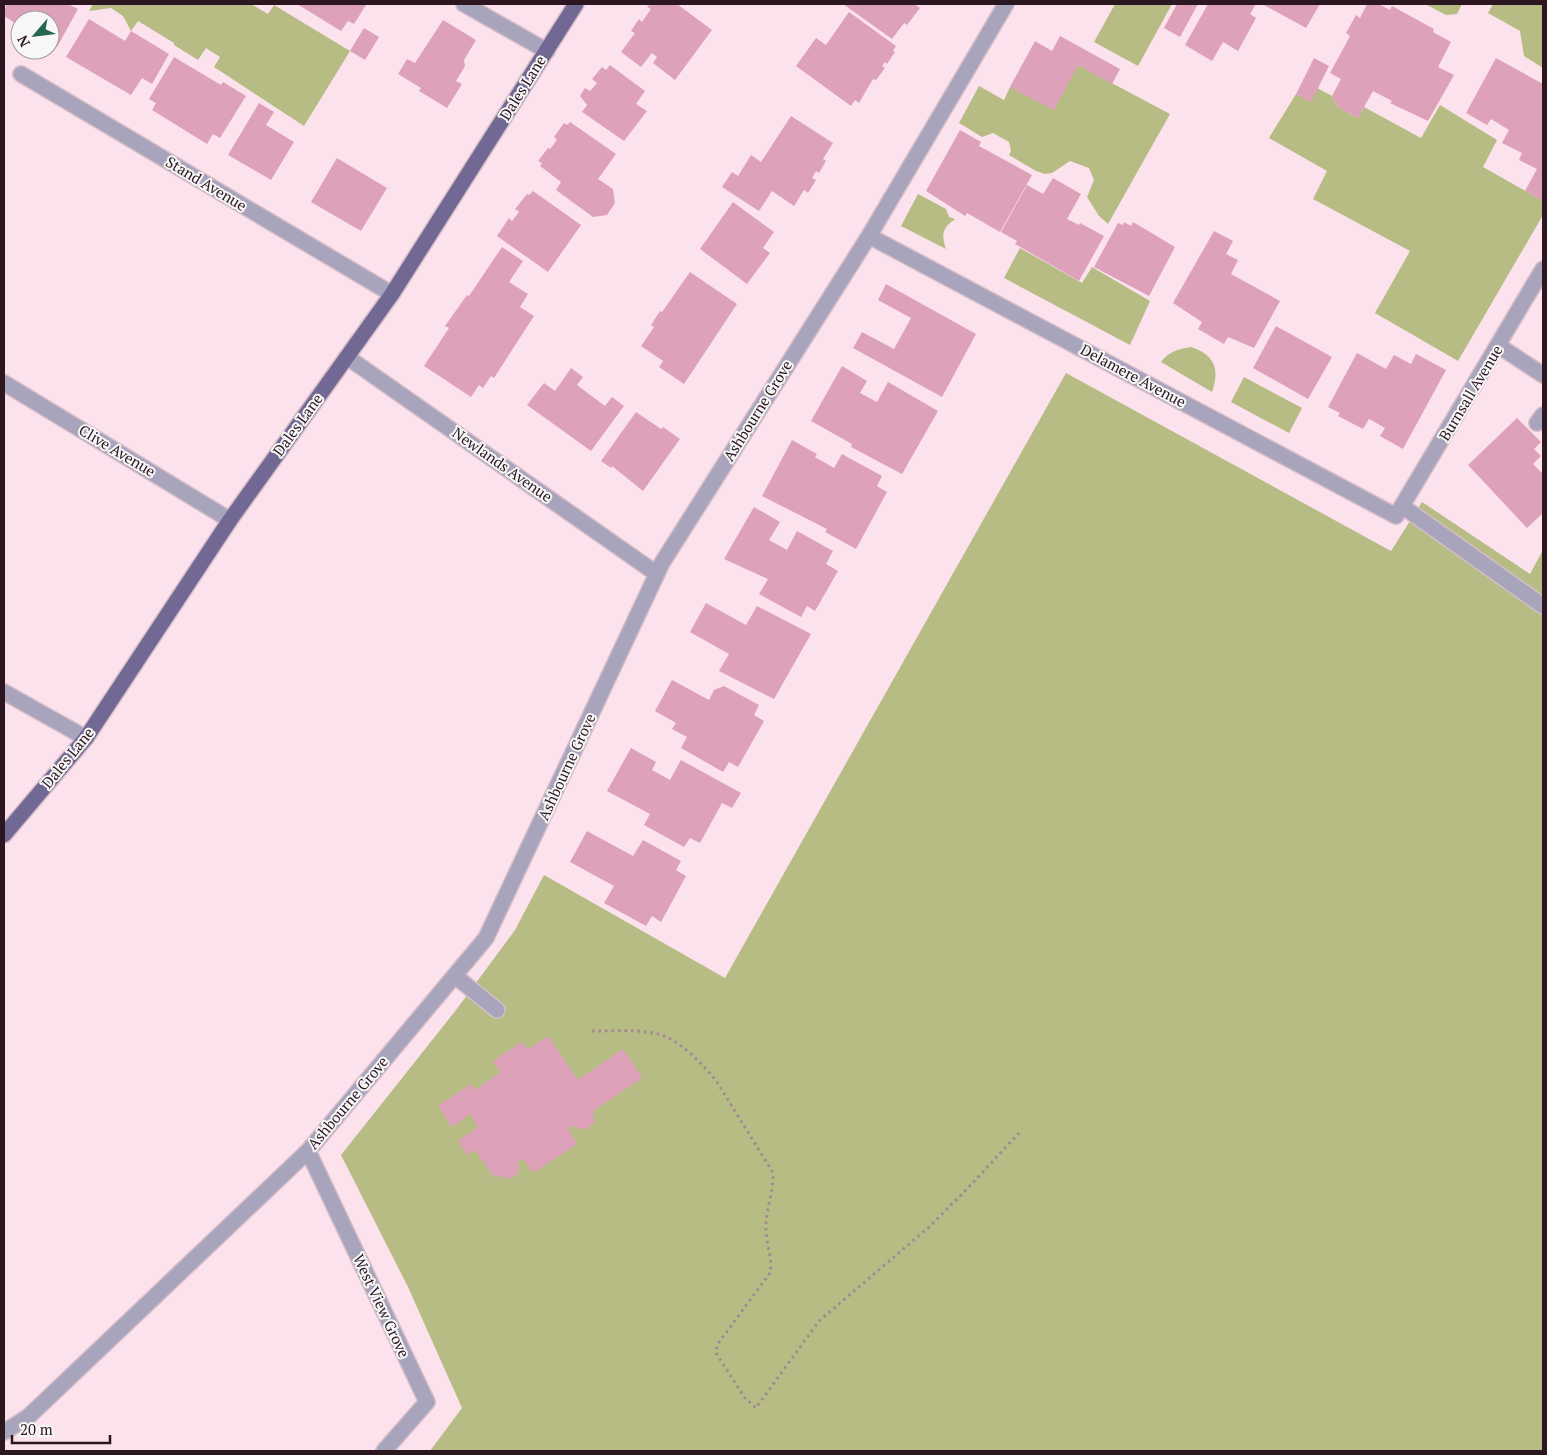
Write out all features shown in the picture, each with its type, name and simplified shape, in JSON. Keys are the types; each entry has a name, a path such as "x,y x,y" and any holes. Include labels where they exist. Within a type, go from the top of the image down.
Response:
{"main road":[{"name":"Dales Lane","path":"4,835 86,738 230,520 392,294 576,4"}],"street":[{"path":"464,4 547,51"},
{"name":"Ashbourne Grove","path":"4,1432 28,1417 308,1151 486,938 657,574 869,236 1006,4"},
{"name":"Stand Avenue","path":"21,74 392,294"},
{"name":"Delamere Avenue","path":"869,236 1399,511 1543,606"},
{"name":"Burnsall Avenue","path":"1399,511 1500,346 1543,269"},
{"path":"1500,346 1543,375"},
{"name":"Newlands Avenue","path":"348,356 657,574"},
{"name":"Clive Avenue","path":"4,383 230,520"},
{"path":"4,692 86,738"},
{"path":"455,976 497,1010"},
{"name":"West View Grove","path":"308,1151 427,1402 384,1451"}],"path":[{"path":"592,1031 643,1032 660,1035 678,1045 707,1069 717,1082 772,1171 775,1178 767,1203 766,1228 772,1263 770,1273 765,1284 717,1345 716,1353 746,1398 756,1408 819,1321 929,1227 968,1190 1019,1133"}],"green space":[{"path":"93,4 251,4 268,14 274,5 350,51 304,126 214,67 220,57 206,48 198,60 138,21 131,31 123,16 111,8 89,11"},
{"path":"1115,4 1172,4 1138,66 1094,42"},
{"path":"1425,4 1462,4 1457,14 1446,15"},
{"path":"1493,4 1543,4 1543,68 1524,56 1520,31 1488,13"},
{"path":"1078,65 1170,114 1108,224 1099,216 1087,197 1094,180 1089,168 1070,161 1052,173 1045,174 1036,171 1009,155 1011,151 1009,142 993,133 982,137 959,123 979,86 1004,100 1010,87"},
{"path":"1317,88 1332,96 1338,107 1358,118 1364,107 1421,138 1440,105 1497,140 1483,167 1543,201 1543,215 1458,361 1375,313 1410,251 1313,199 1327,171 1269,138 1296,94 1311,101"},
{"path":"918,194 946,209 949,217 955,219 947,226 944,232 943,240 946,249 901,226"},
{"path":"1020,248 1082,283 1092,267 1150,301 1130,345 1004,278"},
{"path":"1191,347 1206,354 1214,364 1215,376 1212,392 1161,362 1174,352"},
{"path":"1066,373 1391,551 1422,502 1530,574 1543,550 1543,1451 430,1451 462,1408 408,1287 341,1155 456,1010 515,930 544,875 725,978"},
{"path":"1244,377 1302,408 1289,433 1231,402"}],"building":[{"path":"6,4 68,4 78,9 60,42 60,10 10,10 10,20 4,16"},
{"path":"297,4 366,5 354,24 348,21 341,31"},
{"path":"650,4 677,4 712,30 675,80 653,63 657,57 652,53 641,67 621,52 635,33 631,31 639,19 642,22 651,9 647,7"},
{"path":"843,4 918,4 916,5 920,8 907,25 904,23 892,39"},
{"path":"1177,4 1198,4 1180,37 1164,28"},
{"path":"1208,4 1256,4 1250,14 1256,18 1238,51 1223,42 1212,61 1185,45"},
{"path":"1262,4 1320,4 1306,28"},
{"path":"1367,4 1379,4 1390,10 1392,6 1434,29 1433,32 1451,42 1438,67 1454,75 1428,121 1390,103 1392,101 1373,91 1358,118 1338,107 1332,96 1341,79 1330,73 1350,36 1346,33 1356,15 1360,18"},
{"path":"849,12 896,46 893,51 895,52 887,64 885,62 882,66 885,68 876,80 873,79 859,103 855,100 851,106 796,66 816,38 826,45"},
{"path":"89,19 125,41 131,31 169,54 152,84 142,78 131,95 66,57"},
{"path":"443,20 476,40 464,60 465,66 456,81 462,84 447,108 419,91 421,88 398,74 407,59 415,63"},
{"path":"364,28 379,37 365,60 350,51"},
{"path":"1060,36 1120,69 1112,84 1078,65 1054,110 1010,87 1035,41 1052,51"},
{"path":"174,57 221,85 223,82 246,96 220,138 213,134 207,144 152,110 156,103 149,99"},
{"path":"1314,58 1329,66 1311,102 1296,94"},
{"path":"1496,58 1543,84 1543,201 1525,191 1537,169 1519,160 1522,153 1502,143 1509,130 1491,119 1487,125 1466,113"},
{"path":"610,65 645,91 636,104 647,111 624,141 582,112 587,105 580,96 585,88 590,91 597,83 592,79 602,67 606,70"},
{"path":"259,103 274,112 266,125 294,142 271,180 228,155"},
{"path":"791,116 833,143 823,159 826,161 819,173 816,171 812,178 816,180 808,193 804,190 794,206 772,191 759,211 722,187 732,172 738,176 751,155 761,162"},
{"path":"570,122 616,154 598,179 613,189 615,203 607,215 593,217 556,190 561,182 540,166 542,163 538,161 557,140 554,137 564,123 567,125"},
{"path":"960,130 981,142 979,146 1032,175 1000,232 967,213 965,216 926,191"},
{"path":"337,158 387,188 361,231 311,202"},
{"path":"1053,178 1081,194 1067,219 1079,225 1080,223 1104,236 1079,281 1015,244 1017,241 1001,232 1027,185 1043,194"},
{"path":"533,191 581,225 548,272 497,236 509,218 512,221 519,212 515,209 527,194 529,195"},
{"path":"733,202 774,232 763,248 770,253 747,284 700,249"},
{"path":"1124,222 1131,226 1133,222 1175,247 1149,296 1094,267 1118,223 1123,225"},
{"path":"1214,231 1233,241 1226,254 1238,260 1231,274 1280,301 1254,348 1228,337 1224,344 1198,329 1202,322 1173,303"},
{"path":"502,247 523,261 509,282 528,294 520,307 534,316 494,378 491,376 483,388 479,385 471,397 424,366 449,328 445,326 467,295 469,296"},
{"path":"690,272 737,304 684,384 659,367 663,361 641,346 654,327 651,325 660,311 662,312"},
{"path":"886,284 976,334 942,397 853,348 862,332 894,349 911,318 878,300"},
{"path":"1276,326 1332,357 1308,399 1253,368"},
{"path":"1357,353 1386,369 1394,355 1411,364 1416,354 1446,370 1403,449 1380,436 1385,428 1369,419 1363,429 1338,416 1340,413 1328,407"},
{"path":"842,366 867,381 860,393 877,402 888,382 938,411 902,474 851,447 852,444 811,421"},
{"path":"571,368 583,377 577,385 605,406 612,397 624,406 591,451 527,405 544,383 555,391"},
{"path":"636,412 680,439 643,491 612,466 611,468 601,461"},
{"path":"1517,418 1541,442 1534,449 1541,456 1533,464 1543,474 1543,513 1527,528 1468,465"},
{"path":"792,440 817,454 815,457 834,468 842,454 882,476 877,486 887,492 856,549 825,532 827,529 762,496"},
{"path":"754,507 780,522 769,540 787,550 797,531 833,551 826,564 838,571 815,611 807,606 801,617 759,594 768,579 724,559"},
{"path":"706,603 746,625 757,606 811,634 774,699 719,671 729,654 690,632"},
{"path":"672,680 709,700 714,690 724,686 759,705 754,715 764,721 738,767 729,762 723,772 681,748 687,737 672,729 676,723 655,711"},
{"path":"631,748 656,762 652,770 670,780 681,760 741,793 732,808 722,803 700,843 690,838 684,847 644,825 650,814 607,791"},
{"path":"587,831 633,856 643,840 681,861 676,870 686,876 661,922 652,916 646,926 604,903 614,886 570,862"},
{"path":"548,1036 578,1080 623,1049 642,1078 593,1111 594,1122 589,1128 579,1129 573,1125 568,1129 577,1144 533,1173 523,1159 517,1162 519,1170 516,1176 507,1179 499,1175 495,1178 475,1150 467,1155 458,1141 478,1127 470,1114 452,1127 438,1106 471,1084 475,1090 501,1072 493,1061 522,1042 528,1050"}]}
